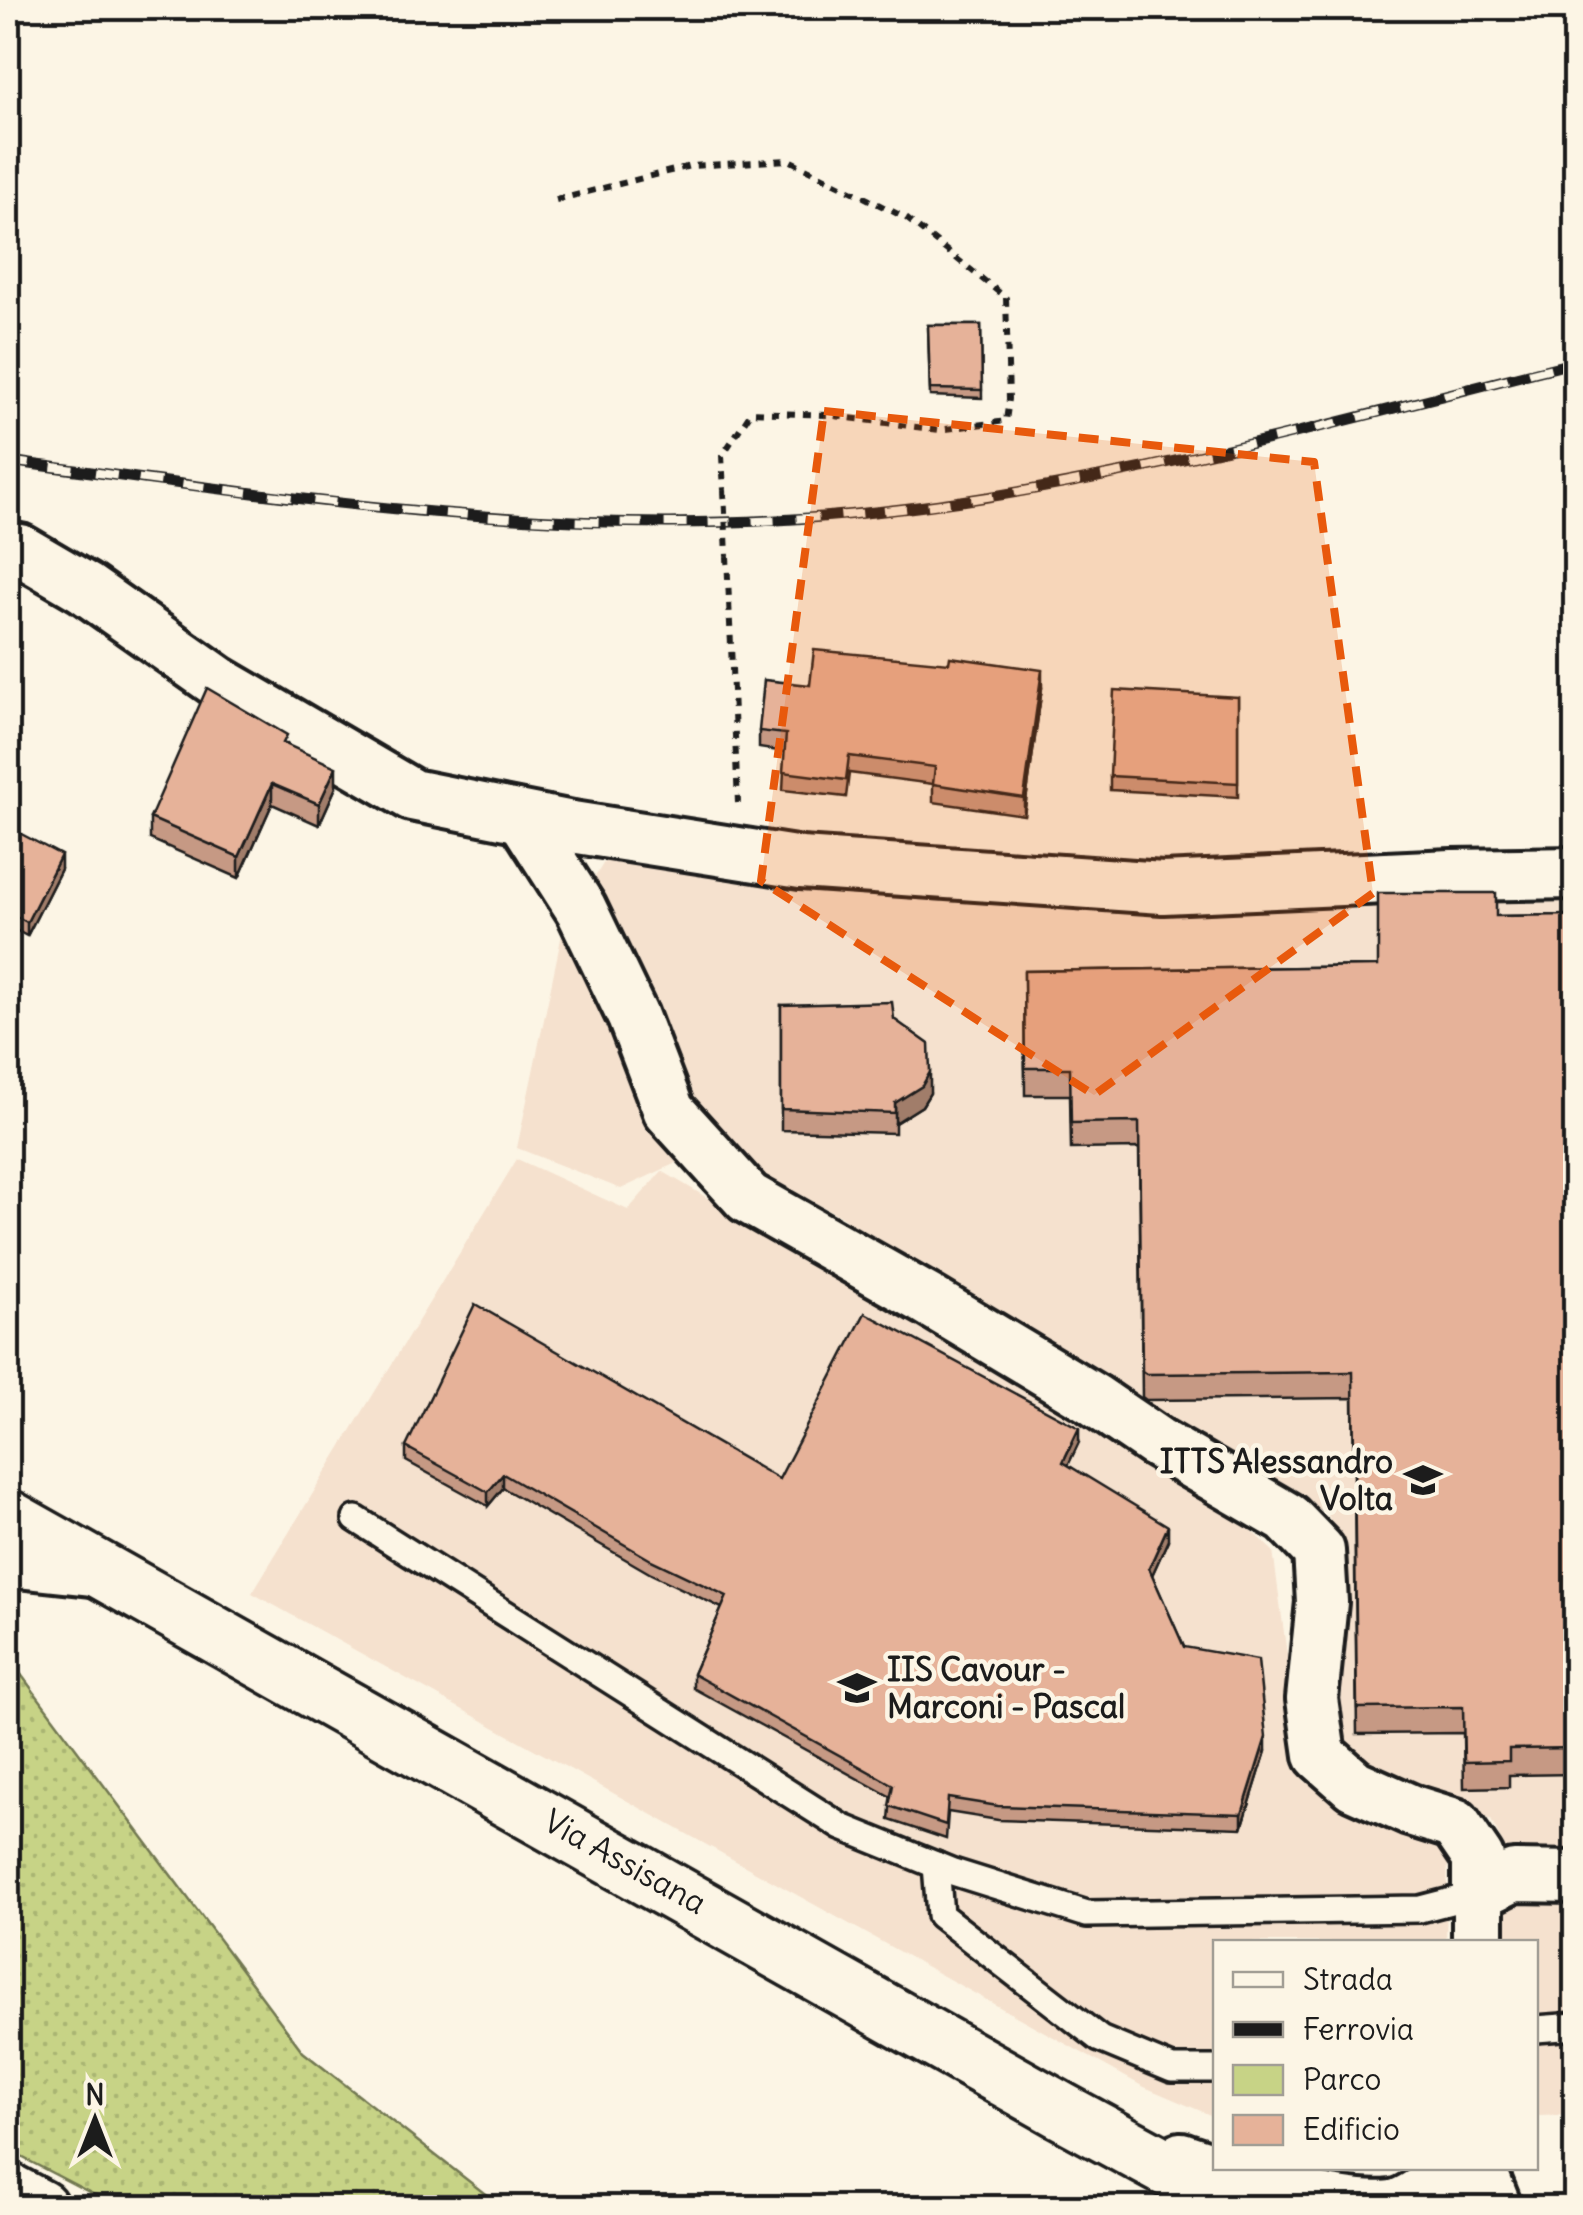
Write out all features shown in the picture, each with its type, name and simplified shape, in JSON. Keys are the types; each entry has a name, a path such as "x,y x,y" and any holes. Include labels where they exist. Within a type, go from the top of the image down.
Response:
{"main road":[{"name":"Via Assisana","path":"8,1518 1060,2110 1242,2208"},
{"path":"8,2191 40,2208"}],"street":[{"path":"8,548 20,550 84,588 217,681 412,795 523,818 801,863 1163,888 1452,875 1576,874"},
{"path":"523,818 582,909 633,1017 669,1111 748,1198 928,1300 1156,1442 1288,1518 1319,1551 1322,1602 1312,1700 1320,1755 1354,1785 1410,1810 1456,1824 1478,1858 1478,1918"},
{"path":"8,1561 106,1571"},
{"path":"1478,1918 1514,1876 1576,1877"},
{"path":"1060,2110 1213,2168"},
{"path":"1218,2170 1333,2202 1394,2206 1455,2170"},
{"path":"1436,2208 1468,2170"},
{"path":"1480,2170 1480,2208"},
{"path":"1481,2170 1496,2208"}],"lane":[{"path":"356,1520 842,1827 936,1865 1088,1914 1420,1909 1478,1918"},
{"path":"936,1865 940,1915 1100,2039 1172,2069 1213,2068"},
{"path":"1538,2029 1576,2026"}],"path":[{"path":"556,200 690,166 789,160 906,218 1006,298 1006,420 939,430 826,415 751,412 722,456 740,854"}],"highlighted area":[{"path":"824,411 1314,462 1373,893 1094,1095 761,881"}],"shaded area":[{"name":"ITTS Alessandro Volta","path":"606,859 806,886 1114,913 1575,900 1575,2115 1538,2116 1538,1940 1498,1940 1507,1852 1491,1820 1357,1759 1334,1739 1336,1539 1328,1514 869,1242 843,1217 775,1182 721,1142 621,1189 517,1148 563,929"},
{"name":"IIS Cavour - Marconi - Pascal","path":"517,1159 628,1210 662,1171 1221,1503 1273,1551 1304,1781 1427,1839 1448,1854 1446,1940 1213,1940 1213,2116 1142,2086 252,1593"}],"green space":[{"path":"8,1657 303,2052 502,2207 118,2207 8,2150"}],"building":[{"path":"928,325 981,325 982,390 930,389"},
{"path":"814,650 949,663 950,657 1042,670 1024,798 933,784 935,767 849,756 846,780 783,772 786,734 759,731 764,680 810,685"},
{"path":"207,688 287,735 283,743 336,767 319,804 272,784 239,857 150,818"},
{"path":"1114,690 1238,697 1238,783 1110,776"},
{"path":"8,827 61,855 27,922 8,912"},
{"path":"1378,893 1496,893 1496,916 1576,915 1576,1748 1509,1749 1509,1761 1464,1762 1463,1707 1357,1708 1353,1372 1142,1371 1139,1122 1071,1123 1070,1068 1025,1068 1024,971 1378,966"},
{"path":"892,1002 894,1019 929,1044 930,1072 922,1086 895,1103 895,1113 781,1109 781,1005"},
{"path":"475,1304 779,1479 865,1313 1079,1428 1063,1462 1168,1526 1149,1568 1184,1647 1258,1660 1266,1737 1242,1814 998,1806 948,1798 946,1825 889,1806 893,1785 693,1674 727,1596 651,1560 503,1474 488,1492 406,1447"}],"railway":[{"path":"8,461 301,499 498,517 696,523 794,519 893,510 1090,479 1576,362"}],"place":[{"name":"ITTS Alessandro Volta","path":"1423,1480"},
{"name":"IIS Cavour - Marconi - Pascal","path":"857,1688"}]}
